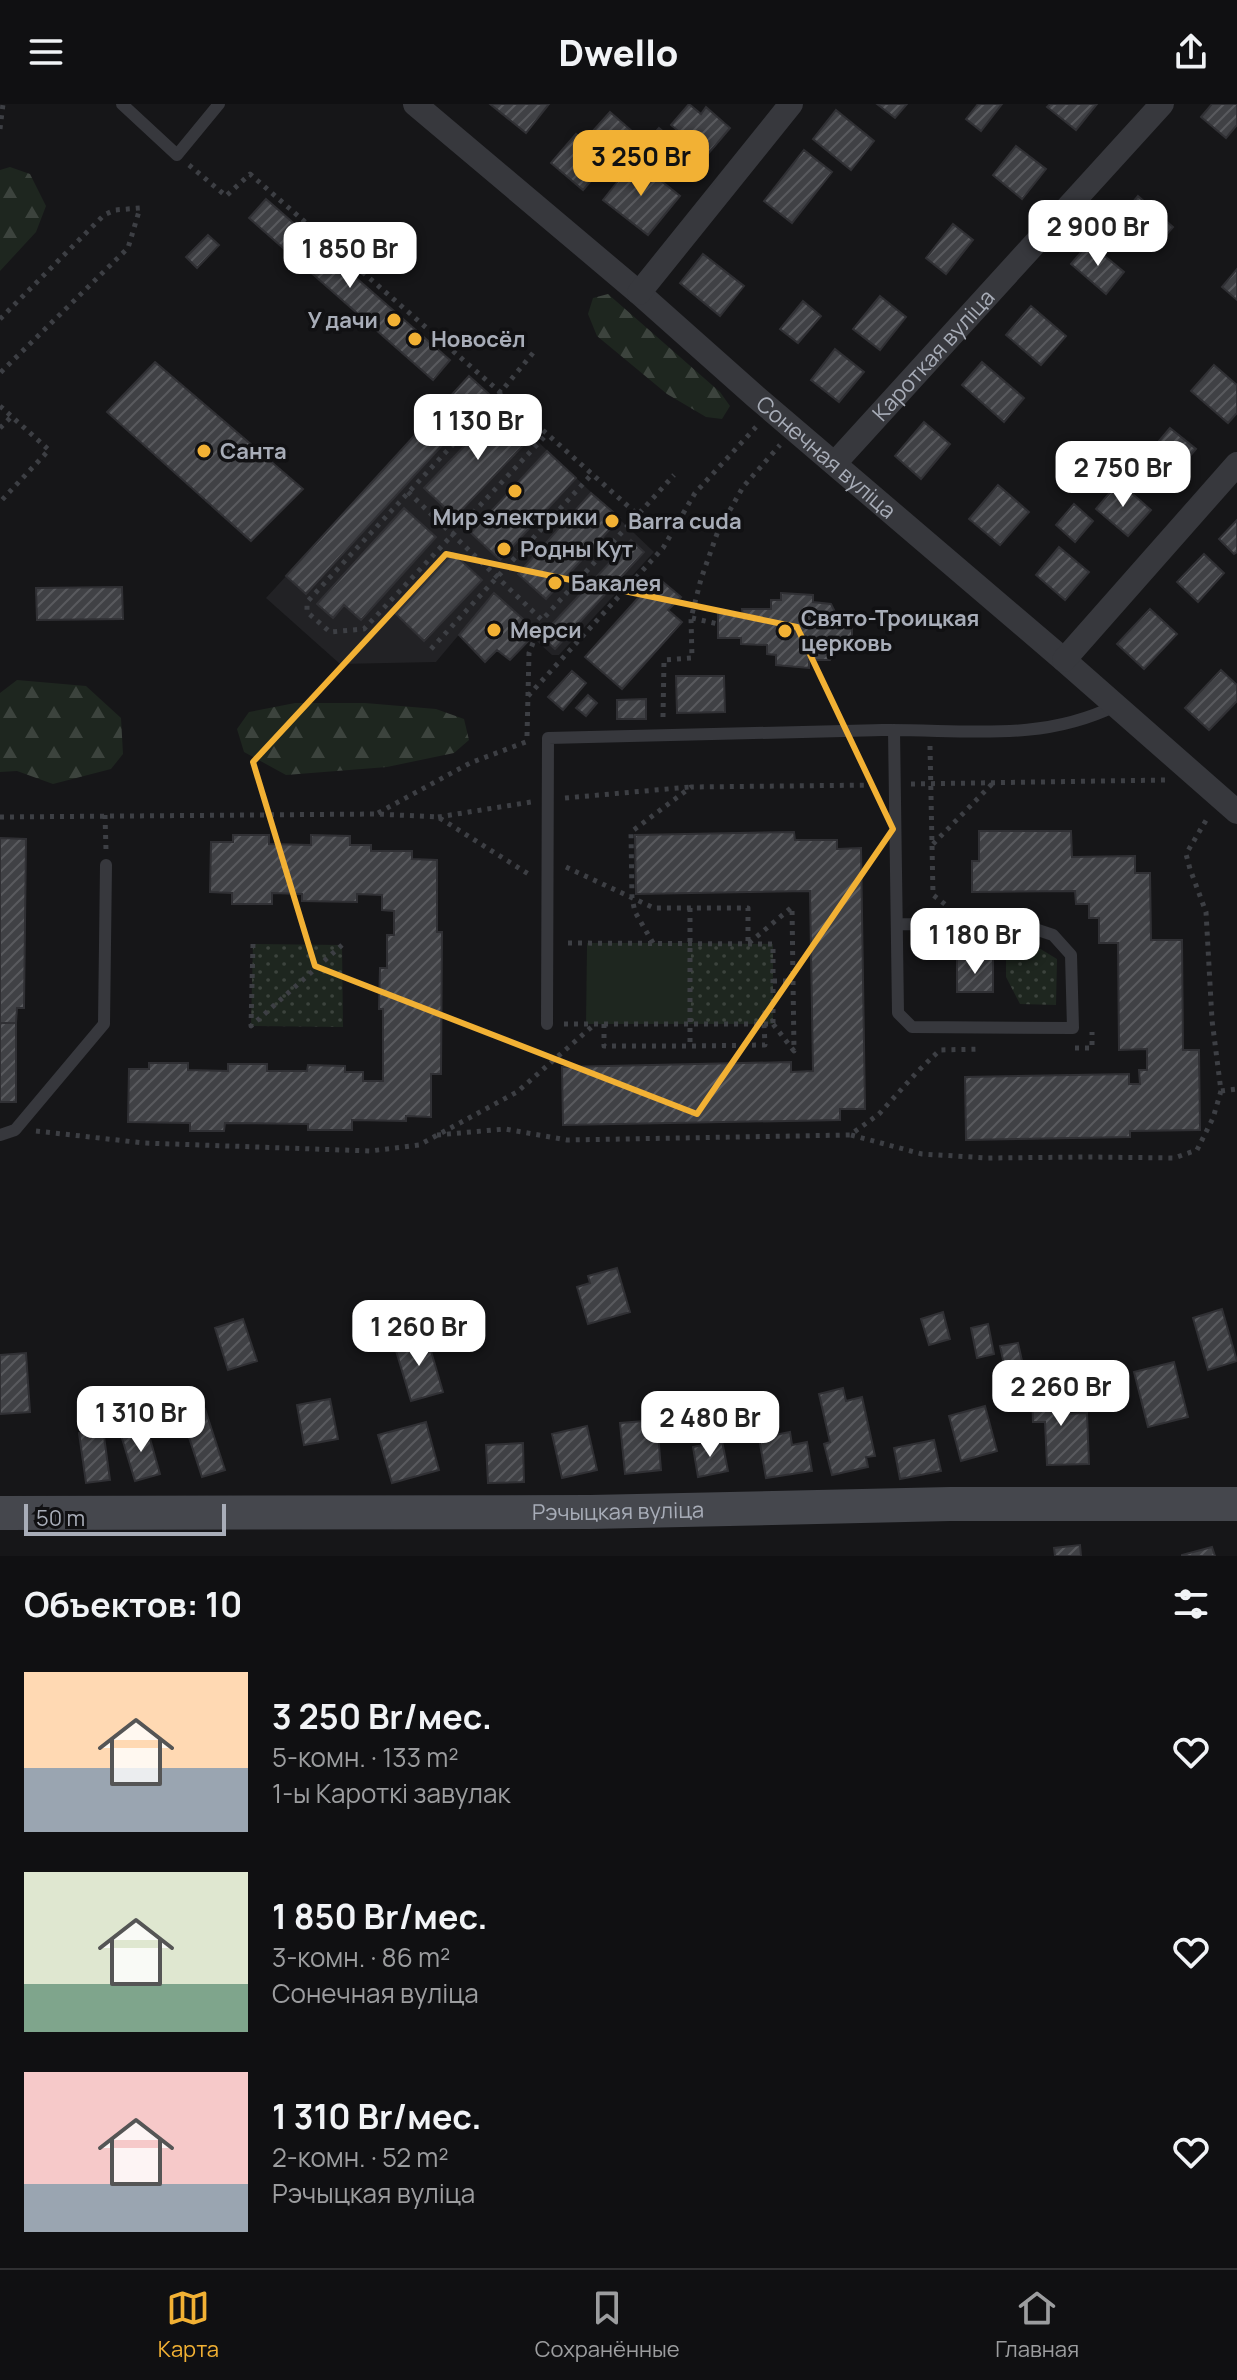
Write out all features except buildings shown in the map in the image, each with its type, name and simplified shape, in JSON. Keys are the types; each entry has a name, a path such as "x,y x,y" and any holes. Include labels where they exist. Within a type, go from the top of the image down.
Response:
{"main road":[{"name":"Рэчыцкая вуліца","path":"0,1513 590,1512 950,1504 1237,1504"}],"street":[{"path":"639,293 791,104"},
{"name":"Кароткая вуліца","path":"835,463 1162,104"},
{"name":"Сонечная вуліца","path":"417,105 1064,660 1115,706 1227,819"},
{"path":"1064,660 1237,464"}],"lane":[{"path":"122,104 177,155 219,104"},
{"path":"547,1024 548,738 894,730 1024,731 1092,717 1115,706"},
{"path":"894,730 898,1013 912,1027 1073,1028 1071,955 1053,935 1023,925 897,924"},
{"path":"0,1135 15,1130 104,1024 106,865"}],"path":[{"path":"0,129 3,104"},
{"path":"177,155 226,196 250,174 638,515"},
{"path":"0,319 104,215 115,210 140,208 128,248 0,373"},
{"path":"533,353 307,602 307,612 330,632 364,629 547,434"},
{"path":"0,406 49,450 0,502"},
{"path":"0,428 11,417"},
{"path":"528,696 663,548 695,493 757,426 780,445 743,487 718,531 691,618 692,658 664,660 663,735"},
{"path":"431,649 592,474"},
{"path":"527,741 529,653 542,620 674,475"},
{"path":"408,492 542,620"},
{"path":"691,618 718,624"},
{"path":"377,814 470,763 527,741 548,738"},
{"path":"653,943 635,912 632,898 631,832 691,787 1166,780 1155,771"},
{"path":"932,845 993,782"},
{"path":"1198,808 1208,817 1227,819"},
{"path":"0,817 377,814 438,817 547,886"},
{"path":"105,815 106,865"},
{"path":"437,1135 505,1129 567,1140 850,1135 922,1154 988,1158 1174,1158 1197,1150 1213,1118 1221,1091 1212,1020 1206,912 1186,854 1208,817"},
{"path":"547,858 654,908 748,908 748,944"},
{"path":"547,943 691,943 748,944 773,944 773,1024 794,1051 792,907 748,944"},
{"path":"690,908 690,1046"},
{"path":"253,944 251,1026 342,945"},
{"path":"773,981 793,981"},
{"path":"547,1024 773,1024"},
{"path":"15,1130 144,1143 370,1151 419,1145 517,1092 595,1024"},
{"path":"604,1024 604,1046 765,1045 764,1024"},
{"path":"850,1135 879,1114 940,1050"},
{"path":"1221,1091 1237,1089"}],"highlighted area":[{"path":"446,554 797,627 893,829 697,1114 315,966 253,762"}],"shaded area":[{"path":"469,376 654,552 559,655 552,655 519,625 524,620 494,593 436,662 340,664 266,598"}],"green space":[{"path":"10,167 30,174 46,206 36,232 0,271 0,170"},
{"path":"608,294 720,392 730,406 722,419 706,417 667,394 597,336 588,314 593,298"},
{"path":"17,680 86,686 121,718 123,754 111,769 53,784 17,771 0,772 0,693"},
{"path":"295,703 365,703 436,709 464,719 469,740 454,753 387,767 286,775 244,752 237,729 249,712"},
{"path":"1006,942 1029,942 1057,959 1056,1005 1020,1004 1006,977"},
{"path":"587,943 691,943 691,1024 586,1024"},
{"path":"691,943 773,944 773,1024 691,1024"},
{"path":"253,944 342,945 343,1027 251,1026"}],"place":[{"name":"У дачи","path":"394,320"},
{"name":"Новосёл","path":"415,339"},
{"name":"Санта","path":"204,451"},
{"name":"Мир электрики","path":"515,491"},
{"name":"Barra cuda","path":"612,521"},
{"name":"Родны Кут","path":"504,549"},
{"name":"Бакалея","path":"555,583"},
{"name":"Мерси","path":"494,630"},
{"name":"Свято-Троицкая церковь","path":"785,631"}]}
